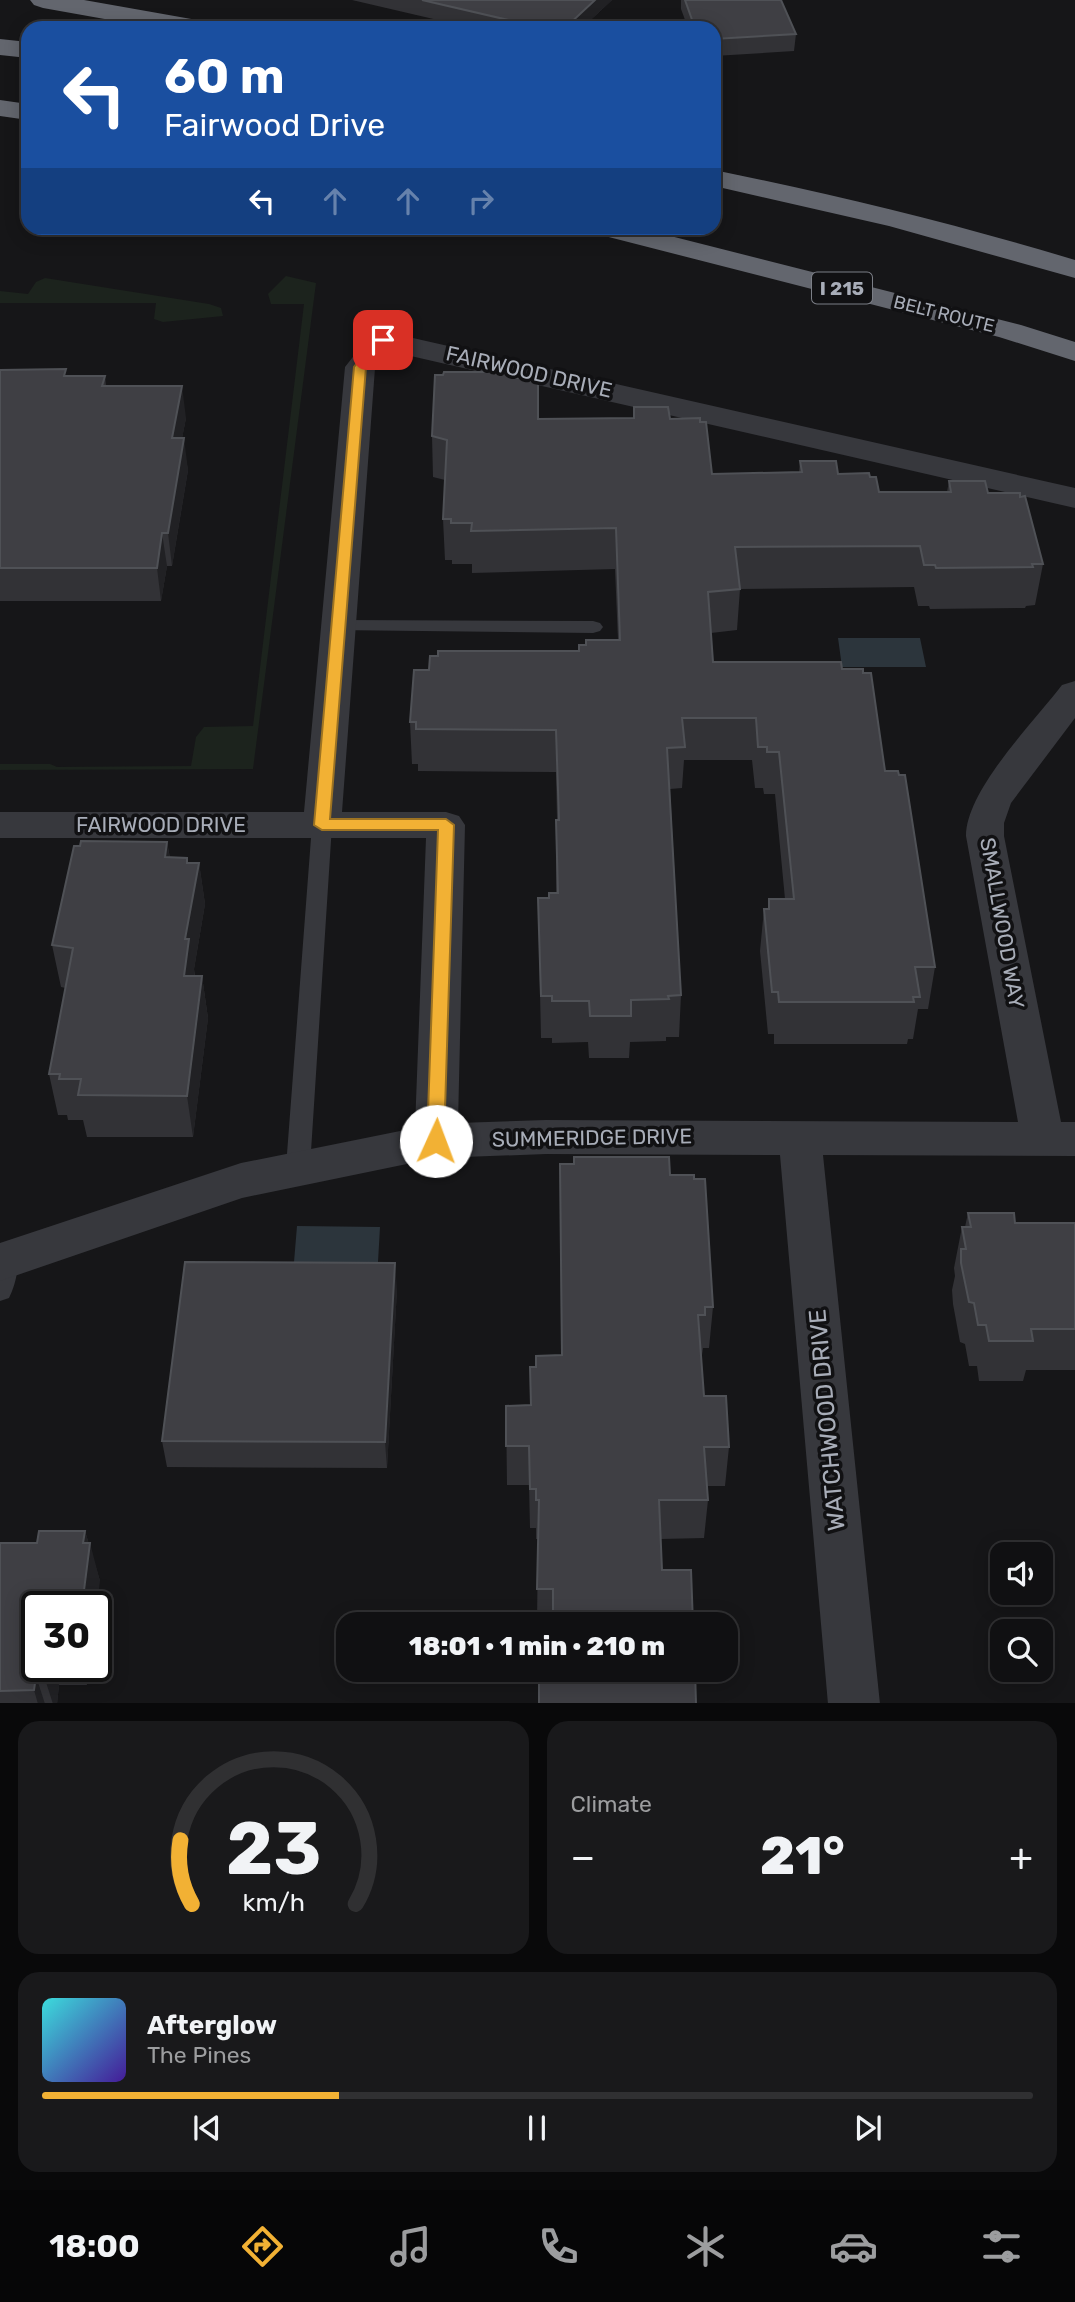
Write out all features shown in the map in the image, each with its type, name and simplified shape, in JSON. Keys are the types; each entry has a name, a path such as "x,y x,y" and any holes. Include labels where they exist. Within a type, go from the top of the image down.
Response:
{"highway":[{"path":"43,0 158,21"},
{"path":"0,47 21,49"},
{"path":"0,108 21,112"},
{"path":"0,133 21,135"},
{"path":"721,165 823,201"},
{"path":"721,179 823,201 999,245 1075,269"},
{"name":"BELT ROUTE","path":"634,235 1010,331 1075,352"}],"street":[{"name":"FAIRWOOD DRIVE","path":"322,825 360,367 383,340 1075,498"},
{"name":"SMALLWOOD WAY","path":"1059,1139 987,849 985,823 993,800 1075,693"},
{"name":"FAIRWOOD DRIVE","path":"0,825 446,825 436,1141"},
{"name":"SUMMERIDGE DRIVE","path":"2,1271 241,1181 298,1167 436,1141 546,1137 1059,1139"},
{"name":"WATCHWOOD DRIVE","path":"800,1137 855,1703"}],"lane":[{"path":"340,626 593,627"},
{"path":"298,1167 322,825"}],"shaded area":[{"path":"286,276 316,283 253,769 0,770 0,764 50,764 57,767 191,766 196,737 204,727 253,726 304,304 271,304 268,294"},
{"path":"45,278 209,304 221,308 223,316 163,322 154,319 156,303 0,303 0,291 28,294 36,282"},
{"path":"838,638 920,638 926,667 842,667"},
{"path":"297,1226 380,1227 378,1262 294,1262"}],"building":[{"path":"422,0 595,0 572,21 513,21"},
{"path":"685,0 781,0 796,34 721,39 721,21 692,21"},
{"path":"66,369 64,376 105,376 102,386 182,386 172,438 184,438 168,533 162,533 157,568 0,568 0,370"},
{"path":"444,372 513,372 513,378 531,378 531,381 538,381 538,419 634,418 634,407 668,407 670,419 700,418 700,422 706,422 712,474 802,472 800,461 836,461 838,474 869,473 870,477 876,477 879,492 951,492 949,481 985,481 988,493 1020,493 1020,497 1025,496 1043,564 1032,564 1033,567 936,568 935,565 924,565 920,546 735,547 740,589 708,592 713,662 841,662 842,669 863,669 863,673 871,673 885,771 898,771 899,775 905,775 935,967 915,967 920,997 913,997 914,1002 779,1002 778,992 772,992 764,909 769,909 769,899 794,899 779,752 767,752 767,747 758,747 756,718 682,718 685,747 667,748 681,995 668,996 669,999 631,1000 631,1016 590,1016 589,1001 552,1001 552,996 541,996 538,898 549,898 549,893 558,893 556,730 416,729 416,722 410,722 414,670 429,670 430,656 438,656 438,651 579,651 579,645 586,645 586,640 620,640 616,528 471,531 472,523 451,523 451,519 443,519 447,440 432,436 435,375 443,375"},
{"path":"81,841 167,842 165,857 187,858 187,863 199,863 185,939 189,939 184,976 202,976 187,1096 78,1095 81,1079 59,1079 60,1074 49,1074 73,948 52,945 74,846 80,846"},
{"path":"574,1157 669,1157 670,1175 694,1175 694,1179 705,1179 713,1307 705,1307 705,1315 698,1315 704,1396 726,1396 729,1447 704,1447 708,1500 659,1500 662,1570 691,1570 693,1612 553,1612 553,1589 537,1589 539,1500 536,1500 536,1489 530,1489 529,1446 506,1446 506,1406 531,1405 530,1367 536,1367 536,1356 562,1355 560,1164 574,1164"},
{"path":"968,1213 1014,1213 1015,1223 1075,1223 1075,1329 1031,1329 1033,1341 989,1341 986,1325 978,1325 974,1303 969,1302 961,1263 961,1249 966,1249 962,1227 971,1227"},
{"path":"185,1262 395,1263 385,1442 162,1441"},
{"path":"39,1531 85,1531 83,1543 90,1543 84,1591 21,1591 21,1682 35,1682 34,1690 0,1691 0,1543 37,1543"},
{"path":"539,1682 695,1682 696,1703 539,1703"}],"route":[{"path":"383,340 360,367 322,825 446,825 436,1141"}]}
